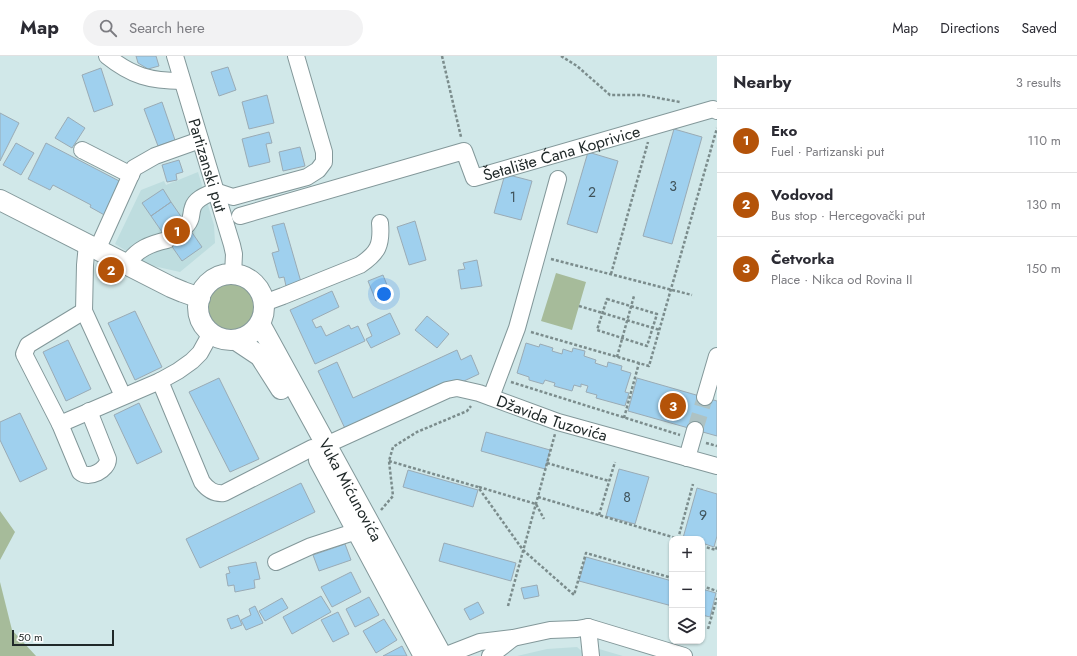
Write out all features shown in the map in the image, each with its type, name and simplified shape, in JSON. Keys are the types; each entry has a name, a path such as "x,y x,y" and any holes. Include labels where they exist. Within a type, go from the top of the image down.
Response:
{"main road":[{"path":"0,200 183,292 200,298"},
{"path":"226,275 234,275 248,279 262,295 264,303 262,317 260,324 250,334 236,340 221,339 211,333 204,326 199,312 200,298 207,285 213,280 226,275"},
{"name":"Vuka Mićunovića","path":"260,324 319,446 357,531 424,656"},
{"name":"Vuka Mićunovića","path":"236,340 260,356 319,446 443,656"}],"street":[{"path":"107,56 121,67 139,76 163,81 182,81"},
{"name":"Partizanski put","path":"175,56 234,254 234,275"},
{"path":"187,225 191,220 193,206 199,198 215,191 233,197 307,177 318,170 324,162 324,152 296,56"},
{"name":"Šetalište Ćana Koprivice","path":"240,216 464,151 474,178 713,109 717,111"},
{"path":"123,396 84,311 85,265 92,247 134,168 155,156 200,140"},
{"path":"82,150 131,175"},
{"name":"Džavida Tuzovića","path":"558,179 517,328 498,378 485,395 558,422 717,466"},
{"path":"264,303 360,265 371,258 380,243 380,223"},
{"path":"127,264 133,256 145,247 167,240"},
{"path":"84,311 28,345 24,354 60,424 80,472 84,476 88,476 106,468 108,463 108,459 89,411"},
{"path":"60,424 160,381 178,371 200,353 211,333"},
{"path":"705,397 717,356"},
{"path":"160,381 202,482 218,494 224,493 319,446 447,390 457,388 485,395"},
{"path":"687,458 694,434"},
{"path":"276,562 312,546 357,531"},
{"path":"443,656 480,642 513,638 550,630 588,628 684,656"},
{"path":"588,628 591,656"},
{"path":"490,656 513,638"}],"path":[{"path":"442,56 464,151"},
{"path":"561,56 577,66 610,95 642,95 682,103"},
{"path":"611,274 653,127"},
{"path":"517,328 649,366 717,128"},
{"path":"537,255 692,295"},
{"path":"617,357 634,296"},
{"path":"607,298 657,314 647,346 597,330 602,313 607,298"},
{"path":"579,306 660,330"},
{"path":"624,418 639,363"},
{"path":"498,378 624,418 694,434 717,446"},
{"path":"381,510 393,496 389,461 393,447 416,432 467,411 485,395"},
{"path":"508,606 558,422"},
{"path":"389,461 536,504 544,519"},
{"path":"599,515 615,462"},
{"path":"547,463 609,481"},
{"path":"679,536 693,484"},
{"path":"478,487 523,550 574,595 586,553 669,577"},
{"path":"538,497 669,536"},
{"path":"705,547 716,550 717,546"},
{"path":"705,587 717,591"},
{"path":"708,629 717,598"}],"shaded area":[{"path":"198,172 214,225 215,243 180,272 149,265 115,244 141,190 164,181 166,185"},
{"path":"577,647 585,654 597,654 599,649 623,656 517,656 547,649"}],"green space":[{"path":"556,273 586,282 572,330 541,321"},
{"path":"225,283 235,283 247,290 254,302 254,312 247,324 235,331 225,331 217,327 210,320 206,312 206,302 210,294 217,287"},
{"path":"0,511 15,532 0,560"},
{"path":"0,582 12,630 36,656 0,656"}],"building":[{"path":"136,56 156,56 159,66 148,69 138,63"},
{"path":"228,67 236,90 219,96 211,72"},
{"path":"101,68 113,105 94,112 82,75"},
{"path":"267,95 274,123 249,129 242,102"},
{"path":"162,102 175,140 158,146 144,109"},
{"path":"0,113 19,123 0,161"},
{"path":"68,117 85,128 72,148 55,138"},
{"path":"674,129 702,137 672,244 643,236"},
{"path":"269,132 272,143 266,144 270,162 249,167 242,139"},
{"path":"16,143 34,153 21,175 3,165"},
{"path":"46,143 125,184 108,217 90,207 91,205 53,185 50,190 28,179"},
{"path":"300,147 305,166 283,171 279,152"},
{"path":"588,152 618,161 597,233 567,224"},
{"path":"179,160 183,172 176,174 177,180 167,182 162,165"},
{"path":"505,174 532,181 521,220 494,213"},
{"path":"163,189 171,202 151,216 142,203"},
{"path":"171,202 202,247 182,261 151,216"},
{"path":"415,221 426,260 409,265 397,227"},
{"path":"284,223 301,282 286,286 284,277 279,278 272,253 279,251 272,226"},
{"path":"477,260 482,286 461,289 458,270 465,269 463,263"},
{"path":"383,275 391,295 376,301 368,281"},
{"path":"332,291 339,307 312,320 316,328 321,326 326,336 349,325 351,329 358,326 365,341 315,364 290,310"},
{"path":"135,311 162,367 135,380 108,323"},
{"path":"390,313 400,334 371,348 366,339 372,336 367,324"},
{"path":"427,316 449,334 437,348 415,330"},
{"path":"68,340 91,389 66,401 43,352"},
{"path":"526,343 539,347 540,344 553,348 552,351 562,354 563,349 572,352 573,348 585,351 584,356 596,360 595,363 607,367 608,362 622,366 621,370 631,373 625,392 629,393 625,406 596,398 597,395 586,392 588,386 581,384 581,387 574,385 572,391 554,386 555,383 545,380 543,384 529,380 529,377 517,373"},
{"path":"457,350 461,360 471,355 479,374 348,435 318,371 337,362 353,398"},
{"path":"219,378 259,459 230,472 189,392"},
{"path":"637,378 717,401 717,436 628,411"},
{"path":"139,403 162,452 137,464 114,415"},
{"path":"20,413 47,469 20,482 0,440 0,422"},
{"path":"486,432 550,450 545,469 481,451"},
{"path":"619,469 649,477 635,524 606,516"},
{"path":"408,470 478,490 473,507 403,487"},
{"path":"301,483 315,512 200,568 186,539"},
{"path":"697,488 717,494 717,536 714,547 705,544 705,536 684,536"},
{"path":"444,543 516,563 511,581 439,561"},
{"path":"345,544 351,560 319,571 313,555"},
{"path":"586,557 669,580 669,605 579,581"},
{"path":"256,562 260,579 254,580 255,588 235,592 234,585 228,586 226,574 230,573 228,567"},
{"path":"351,572 361,592 332,607 321,587"},
{"path":"537,585 539,596 524,599 521,588"},
{"path":"705,590 716,593 710,617 705,616"},
{"path":"321,596 331,612 292,634 283,617"},
{"path":"369,597 379,615 355,627 346,609"},
{"path":"282,598 288,608 265,621 259,611"},
{"path":"478,602 484,613 470,620 464,609"},
{"path":"255,606 263,623 246,630 241,620 251,615 249,609"},
{"path":"338,612 349,634 333,642 321,620"},
{"path":"238,615 242,625 231,629 227,619"},
{"path":"384,619 397,640 376,653 363,631"},
{"path":"402,646 407,656 383,656"}],"tunnel":[{"path":"167,240 187,225"},
{"path":"695,430 705,397"}],"place":[{"name":"Еко","path":"177,231"},
{"name":"Vodovod","path":"111,270"},
{"name":"Četvorka","path":"673,406"}]}
